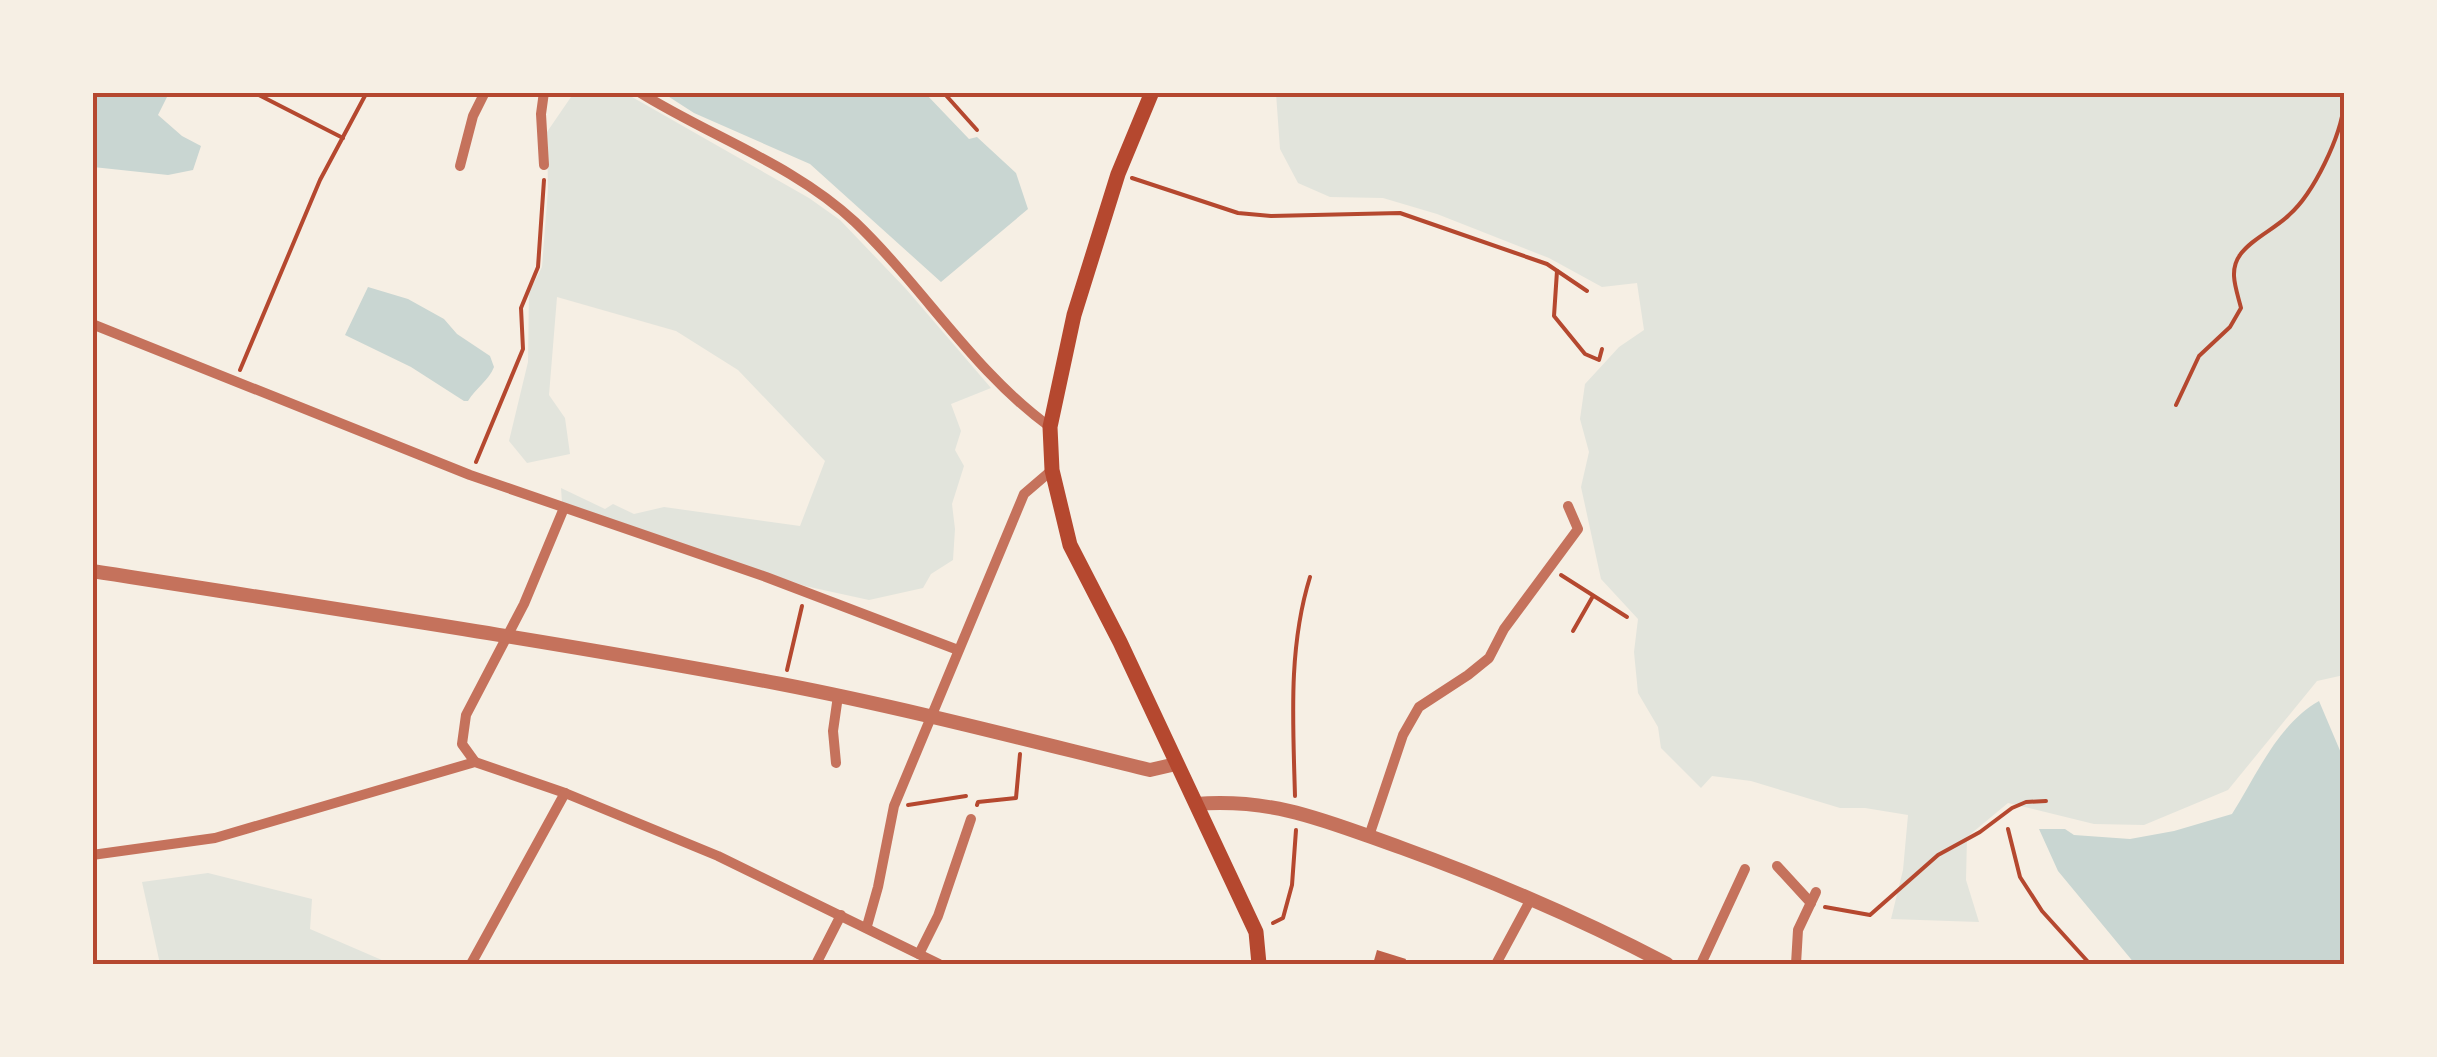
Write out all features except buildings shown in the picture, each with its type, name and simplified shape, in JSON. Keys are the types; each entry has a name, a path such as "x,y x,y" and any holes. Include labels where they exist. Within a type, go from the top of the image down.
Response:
{"main road":[{"path":"1152,92 1118,174 1074,315 1050,427 1052,470 1070,545 1120,642 1256,932 1259,964"}],"street":[{"path":"460,166 473,116 485,92"},
{"path":"544,92 544,165"},
{"path":"639,92 672,113 806,181 855,223 945,319 1014,401 1050,427"},
{"path":"92,324 470,475 958,650"},
{"path":"867,926 894,808 958,650 1024,494 1052,470"},
{"path":"1368,836 1403,735 1419,707 1489,658 1504,629 1578,529 1568,506"},
{"path":"474,762 462,744 466,715 524,604 564,508"},
{"path":"92,571 507,635 783,685 932,716 1150,770 1176,764"},
{"path":"836,763 833,731 838,696"},
{"path":"92,854 215,838 474,762 565,793 718,856 939,964"},
{"path":"471,964 565,793"},
{"path":"1196,804 1238,800 1295,810 1590,923 1667,964"},
{"path":"919,954 938,916 972,818"},
{"path":"1776,866 1814,897 1798,930 1796,964"},
{"path":"1700,964 1744,869"},
{"path":"1496,964 1531,899"},
{"path":"816,964 841,914"}],"path":[{"path":"253,92 342,138"},
{"path":"236,382 312,197 367,92"},
{"path":"943,92 977,130"},
{"path":"2176,405 2199,356 2230,327 2242,308 2233,275 2240,255 2292,213 2318,175 2343,117 2344,104"},
{"path":"470,475 524,349 521,308 538,267 544,165"},
{"path":"1118,174 1238,213 1400,213 1547,264 1588,291"},
{"path":"1557,271 1554,316 1585,354 1598,360 1602,349"},
{"path":"1549,567 1627,618"},
{"path":"1256,932 1282,918 1292,884 1296,836 1293,677 1300,610 1310,578"},
{"path":"783,685 805,592"},
{"path":"1573,631 1593,596"},
{"path":"978,802 1016,798 1021,738"},
{"path":"894,808 966,796"},
{"path":"1814,897 1870,915 1938,854 1980,832 2012,808 2026,802 2046,801"},
{"path":"2008,828 2020,877 2042,911 2090,964"}],"shaded area":[{"path":"93,92 169,93 158,115 201,146 193,170 168,175 93,167"},
{"path":"578,93 625,93 809,198 840,220 991,388 951,404 961,431 955,450 964,466 952,504 953,560 931,574 923,588 869,600 805,586 562,502 561,488 605,509 613,504 634,514 664,507 800,526 825,461 738,370 676,331 557,297 549,395 565,418 570,454 527,463 509,441 528,362 529,292 542,267 548,190 547,132"},
{"path":"663,93 925,93 969,139 977,137 1016,173 1028,209 941,282 810,164 694,113"},
{"path":"1276,93 2344,93 2344,675 2317,681 2228,790 2144,825 2094,824 2008,803 1967,837 1966,880 1979,922 1891,919 1903,870 1908,815 1840,808 1751,781 1712,776 1701,788 1661,748 1658,727 1638,693 1634,652 1638,619 1601,579 1581,487 1589,452 1580,419 1585,384 1619,347 1644,330 1637,283 1602,287 1549,258 1437,214 1383,198 1330,197 1298,183 1280,149"},
{"path":"368,287 408,299 444,319 457,334 490,356 492,372 468,401 411,367 345,335"},
{"path":"2319,701 2344,760 2344,964 2135,964 2058,871 2039,829 2130,839 2232,814 2280,737"},
{"path":"208,873 312,899 310,929 391,964 160,964 142,882"}]}
